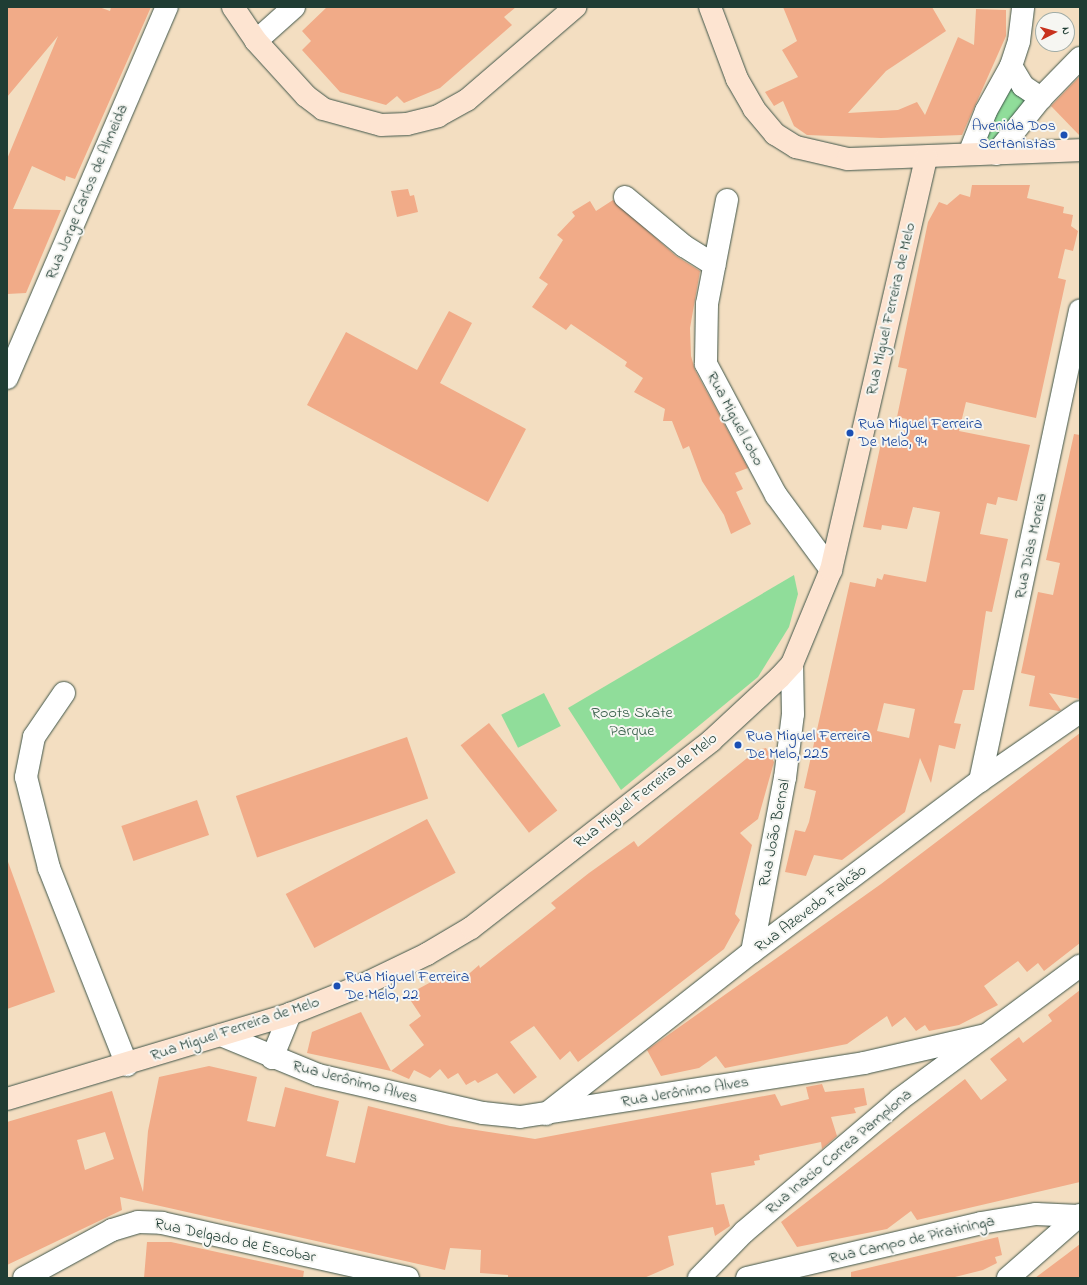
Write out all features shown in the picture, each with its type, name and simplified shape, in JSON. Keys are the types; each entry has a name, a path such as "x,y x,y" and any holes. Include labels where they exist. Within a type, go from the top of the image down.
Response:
{"main road":[{"path":"233,7 256,41 323,109 381,125 407,124 438,116 467,100 575,7"},
{"path":"710,7 737,79 754,109 775,134 796,147 822,156 848,160 926,158 969,154 1080,150"},
{"name":"Rua Miguel Ferreira de Melo","path":"7,1099 127,1065 221,1034 290,1014 363,985 471,928 711,742 792,664 831,570 926,158"}],"street":[{"name":"Rua Jorge Carlos de Almeida","path":"7,378 167,7"},
{"path":"256,41 294,7"},
{"path":"969,154 986,111 1011,66 1019,41 1024,7"},
{"path":"996,154 1041,98 1080,58"},
{"path":"1011,66 1023,86 1041,98"},
{"path":"625,197 684,246 714,265"},
{"name":"Rua Miguel Lobo","path":"727,200 714,265 704,329 706,364 776,496 831,570"},
{"name":"Rua Dias Moreia","path":"980,781 1080,311"},
{"name":"Rua João Bernal","path":"752,952 785,778 793,714 792,664"},
{"path":"64,692 34,737 26,763 26,777 49,868 127,1065"},
{"name":"Rua Azevedo Falcão","path":"546,1114 752,952 980,781 1080,712"},
{"name":"Rua Jerônimo Alves","path":"221,1034 272,1058 318,1075 483,1114 520,1117 864,1063 986,1035 1080,966"},
{"name":"Rua Jerônimo Alves","path":"272,1058 290,1014"},
{"name":"Rua Inacio Correa Pamplona","path":"699,1278 744,1232 894,1104 986,1035"},
{"name":"Rua Campo de Piratininga","path":"747,1278 981,1223 1036,1214 1079,1215"},
{"path":"1008,1278 1079,1215"},
{"name":"Rua Delgado de Escobar","path":"24,1278 112,1230 138,1222 162,1223 408,1278"}],"green space":[{"path":"1008,85 1027,100 998,142 988,143 984,141"},
{"name":"Roots Skate Parque","path":"794,575 798,594 789,627 758,677 621,790 568,708"},
{"path":"544,693 561,726 518,748 501,715"}],"building":[{"path":"7,7 99,7 110,11 111,7 151,7 75,179 66,176 65,181 32,166 13,209 61,210 26,293 7,294 7,159 58,36 7,97"},
{"path":"327,7 516,7 504,17 512,25 440,88 404,103 397,96 386,105 340,92 302,50 311,41 302,31"},
{"path":"783,7 932,7 946,31 886,71 848,113 898,110 917,102 925,115 958,37 974,45 976,9 1006,10 1006,36 962,135 881,138 807,135 794,126 783,101 774,106 765,92 798,77 782,50 797,41"},
{"path":"1080,76 1080,136 1051,106"},
{"path":"972,185 1030,185 1027,198 1064,207 1063,213 1073,215 1071,226 1078,231 1073,251 1065,249 1058,278 1066,280 1036,418 966,402 959,431 1030,445 1017,501 998,497 996,505 987,503 980,534 1008,539 992,612 986,611 974,690 963,690 954,723 961,724 955,749 939,745 931,783 920,758 905,812 842,860 814,855 806,876 785,872 795,830 805,832 809,822 816,791 804,788 850,582 875,587 877,578 882,580 884,574 926,582 940,512 913,507 907,529 882,525 881,530 863,527 881,443 901,447 907,419 897,417 907,369 898,367 928,222 939,202 947,205 960,194 970,197","holes":["884,703 915,709 909,738 877,731"]},
{"path":"408,189 410,196 414,195 418,212 397,217 391,191"},
{"path":"613,200 676,256 700,271 690,328 691,356 695,370 748,468 735,473 743,489 736,492 751,524 731,534 724,515 702,481 689,446 683,449 672,421 663,421 665,409 634,392 643,378 625,366 627,362 571,324 566,330 532,307 548,284 539,278 563,240 557,235 575,216 572,212 590,201 596,211"},
{"path":"449,311 472,323 440,383 526,429 488,502 307,405 346,332 417,370"},
{"path":"1074,434 1080,435 1080,699 1049,693 1061,710 1059,711 1029,706 1035,676 1021,673 1038,592 1053,595 1060,563 1046,560"},
{"path":"489,723 557,810 529,833 461,745"},
{"path":"1080,733 1080,943 1044,971 1038,963 1027,972 1018,961 984,986 998,1005 959,1025 929,1031 925,1025 916,1031 905,1017 892,1027 887,1016 847,1044 725,1068 716,1056 699,1068 661,1076 647,1050 881,884"},
{"path":"407,737 428,798 257,857 236,796"},
{"path":"766,748 774,762 758,819 740,833 752,845 735,914 740,920 724,949 578,1062 570,1051 560,1060 534,1026 510,1042 537,1077 514,1094 497,1073 478,1083 475,1080 466,1085 458,1073 448,1079 440,1069 430,1078 414,1070 409,1079 391,1071 424,1045 409,1025 421,1016 407,995 455,969 463,979 479,965 480,968 556,908 551,903 589,873 634,841 638,847 757,750"},
{"path":"197,800 209,835 133,861 121,826"},
{"path":"427,819 456,873 314,948 286,894"},
{"path":"7,859 55,992 7,1009"},
{"path":"1080,990 1080,1182 917,1220 911,1211 887,1229 797,1247 781,1222 965,1079 981,1100 1007,1080 990,1059 1019,1037 1023,1043 1052,1021 1048,1015"},
{"path":"361,1012 391,1071 307,1053 312,1032"},
{"path":"209,1066 257,1077 247,1121 275,1127 285,1087 339,1101 326,1156 355,1163 368,1106 450,1126 535,1139 775,1094 781,1106 809,1099 806,1087 822,1084 825,1092 864,1088 867,1105 854,1108 856,1113 831,1117 837,1136 822,1149 821,1142 759,1155 760,1160 754,1161 755,1165 711,1173 716,1205 724,1204 730,1226 715,1236 713,1227 668,1236 674,1265 644,1278 508,1278 508,1275 480,1273 481,1250 450,1248 445,1270 120,1197 122,1210 7,1265 7,1122 112,1091 143,1192 148,1131 159,1077","holes":["105,1132 114,1159 85,1170 77,1140"]},
{"path":"998,1237 1002,1255 995,1257 997,1263 983,1270 951,1278 851,1278 851,1272"},
{"path":"147,1242 171,1242 304,1271 303,1278 144,1278"},
{"path":"1080,1244 1080,1278 1035,1278 1067,1254"}],"place":[{"name":"Avenida Dos Sertanistas","path":"1064,135"},
{"name":"Rua Miguel Ferreira De Melo, 94","path":"850,433"},
{"name":"Rua Miguel Ferreira De Melo, 225","path":"738,745"},
{"name":"Rua Miguel Ferreira De Melo, 22","path":"337,986"}]}
